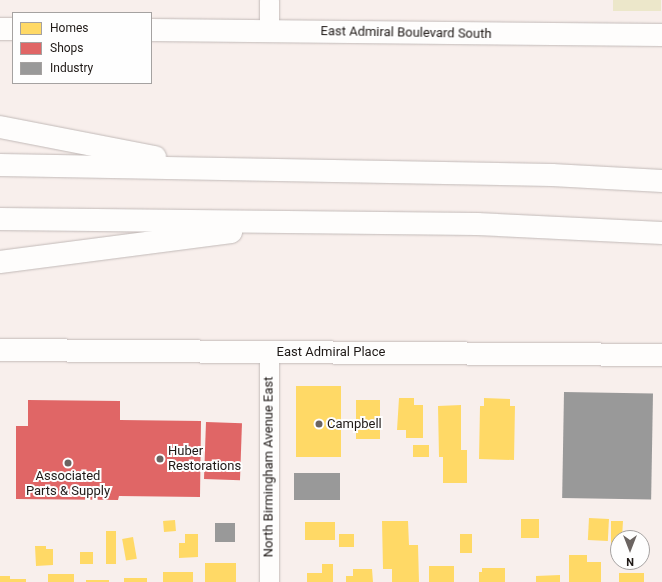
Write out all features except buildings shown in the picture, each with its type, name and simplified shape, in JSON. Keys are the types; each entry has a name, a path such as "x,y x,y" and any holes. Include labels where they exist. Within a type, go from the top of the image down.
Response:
{"main road":[{"path":"0,29 12,29"},
{"name":"East Admiral Boulevard South","path":"152,30 662,35"},
{"path":"0,127 213,169"},
{"path":"0,165 552,175 662,181"},
{"path":"0,219 315,221 477,224 662,233"},
{"path":"0,262 315,221"},
{"name":"East Admiral Place","path":"0,350 662,355"}],"street":[{"path":"269,0 269,31"},
{"name":"North Birmingham Avenue East","path":"269,352 269,582"}],"shaded area":[{"path":"613,0 661,0 661,11 613,11"}],"place":[{"name":"Campbell","path":"319,424"},
{"name":"Huber Restorations","path":"160,459"},
{"name":"Associated Parts & Supply","path":"68,463"}]}
